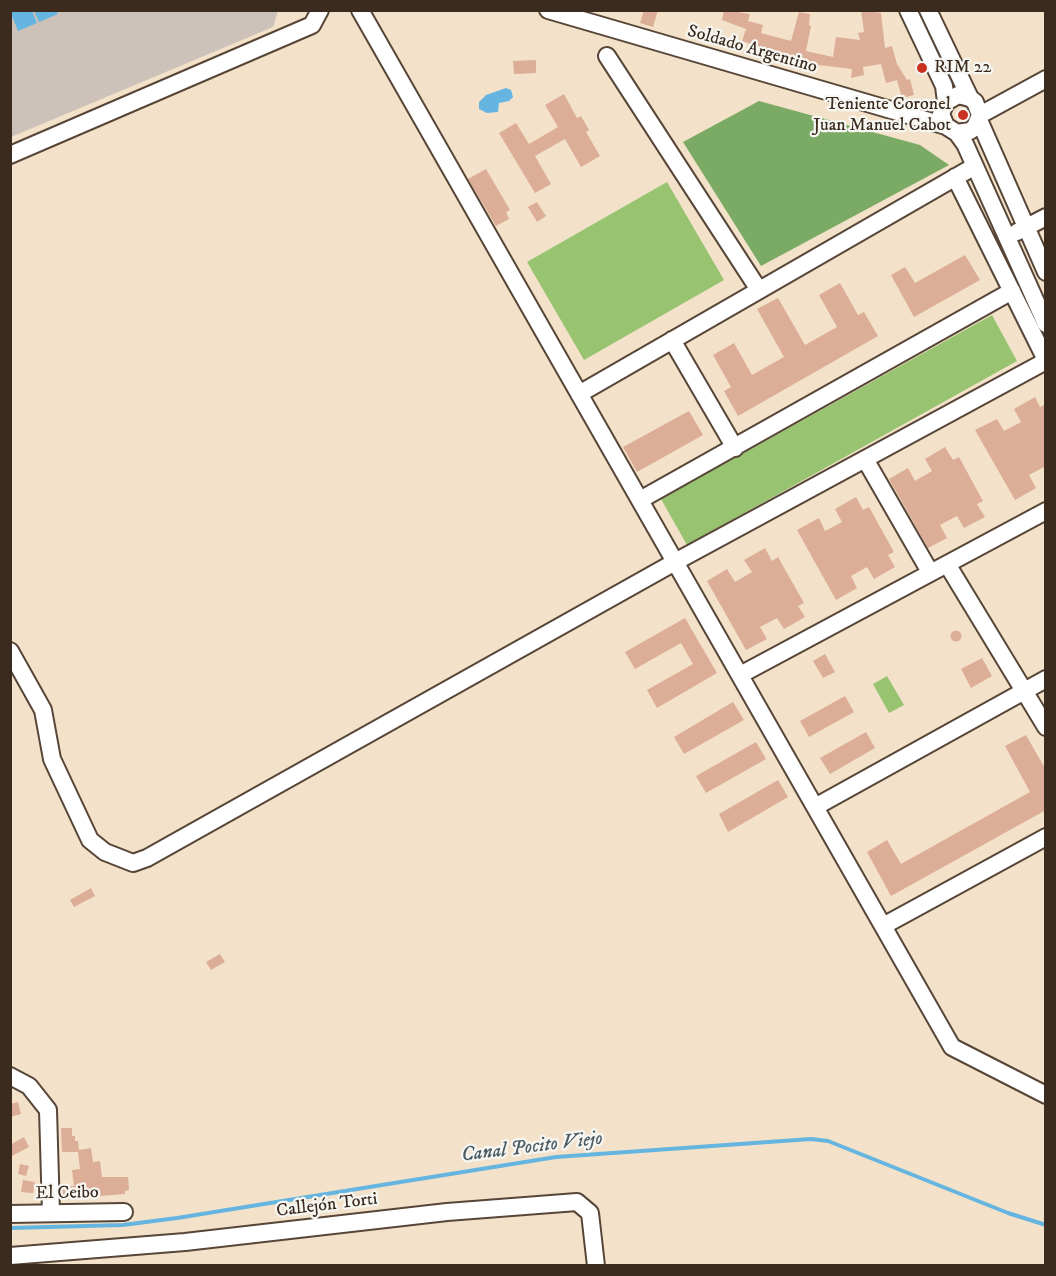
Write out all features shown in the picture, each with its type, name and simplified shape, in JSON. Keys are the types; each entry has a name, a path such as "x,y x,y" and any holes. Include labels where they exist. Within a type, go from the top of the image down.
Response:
{"street":[{"path":"10,154 312,25 320,10"},
{"path":"360,10 952,1047 1046,1095"},
{"name":"Soldado Argentino","path":"548,10 951,130"},
{"path":"10,651 43,710 52,759 90,840 105,852 133,863 147,858 675,562 1046,360 1039,316 975,166 941,114 946,102 944,86 908,10"},
{"path":"928,10 970,98"},
{"path":"607,56 759,290"},
{"path":"951,130 970,131 979,117 1046,79"},
{"path":"946,102 958,95 975,102 979,117 1046,272"},
{"path":"579,394 975,166"},
{"path":"955,177 1012,291 1039,316"},
{"path":"1007,237 1046,217"},
{"path":"640,500 1012,291"},
{"path":"672,340 735,448"},
{"path":"865,459 930,572"},
{"path":"740,675 1046,511"},
{"path":"947,564 1046,727"},
{"path":"815,807 1046,679"},
{"path":"883,926 1046,837"},
{"path":"10,1076 29,1086 48,1110 51,1214"},
{"name":"Callejón Torti","path":"10,1256 185,1242 447,1212 577,1202 590,1213 596,1266"},
{"name":"El Ceibo","path":"10,1214 124,1212"}],"shaded area":[{"path":"11,11 278,11 273,27 11,137"}],"green space":[{"path":"759,101 920,145 949,165 761,266 683,142"},
{"path":"667,182 724,280 584,360 527,262"},
{"path":"992,315 1017,361 687,545 661,499"},
{"path":"887,676 904,705 889,713 873,684"}],"water":[{"path":"10,11 32,11 37,23 18,31"},
{"path":"34,11 56,11 58,14 39,22"},
{"path":"506,88 511,90 513,97 509,101 499,103 498,112 487,113 479,109 479,102 486,95"}],"building":[{"path":"644,10 658,10 653,27 640,23"},
{"path":"724,10 750,14 748,21 763,25 761,33 791,41 799,12 810,14 809,25 811,26 806,51 833,57 836,37 860,40 858,33 864,32 861,10 881,13 885,48 892,46 897,64 907,80 910,79 914,95 902,98 897,80 886,83 881,64 863,67 864,75 851,78 852,69 819,65 818,68 758,55 760,47 742,41 746,29 722,20"},
{"path":"536,60 536,73 514,74 513,61"},
{"path":"564,94 577,118 581,116 589,130 586,132 600,156 581,167 565,139 535,156 551,184 535,193 499,133 516,123 529,144 558,127 545,105"},
{"path":"486,169 510,210 506,212 509,219 496,226 468,179"},
{"path":"537,202 546,216 537,222 528,207"},
{"path":"965,255 980,280 914,317 891,275 905,267 915,283"},
{"path":"840,283 858,315 864,312 878,336 738,416 724,391 731,387 713,355 734,343 752,375 784,357 757,309 778,298 805,345 837,327 819,295"},
{"path":"1035,397 1040,407 1046,404 1046,466 1029,475 1036,488 1015,500 975,430 997,419 1004,431 1021,422 1014,409"},
{"path":"689,411 703,435 637,472 623,447"},
{"path":"945,447 953,460 959,457 983,501 977,504 985,517 964,528 957,516 940,525 947,538 928,548 889,479 908,468 915,481 932,471 925,459"},
{"path":"856,497 863,510 869,507 894,552 888,555 895,567 874,579 867,567 851,576 857,588 836,600 797,530 819,518 825,531 842,522 835,509"},
{"path":"765,548 772,561 778,557 804,603 798,606 805,617 784,629 777,618 760,627 767,639 746,650 707,581 727,569 735,582 752,572 744,560"},
{"path":"685,618 717,673 657,708 647,690 693,664 681,643 635,669 625,652"},
{"path":"956,630 962,636 956,642 950,636"},
{"path":"825,654 835,672 823,678 813,661"},
{"path":"982,658 992,676 971,688 961,669"},
{"path":"845,696 854,712 809,737 800,721"},
{"path":"733,702 744,720 684,754 674,737"},
{"path":"866,732 875,748 830,774 820,758"},
{"path":"1026,735 1046,770 1046,810 891,896 867,852 887,840 901,864 1030,792 1005,746"},
{"path":"756,742 766,759 706,793 696,776"},
{"path":"778,780 788,797 728,832 719,814"},
{"path":"91,888 95,896 74,907 70,900"},
{"path":"220,954 225,962 211,970 206,962"},
{"path":"18,1102 21,1114 10,1117 10,1104"},
{"path":"61,1128 72,1128 72,1136 75,1136 75,1141 78,1141 79,1150 91,1148 93,1162 100,1161 102,1177 128,1177 129,1190 125,1191 125,1194 100,1196 99,1193 61,1197 61,1187 74,1186 72,1170 80,1169 78,1152 62,1152"},
{"path":"24,1137 29,1147 10,1157 10,1145"},
{"path":"20,1164 29,1166 26,1176 18,1174"},
{"path":"23,1180 35,1182 33,1193 21,1192"}],"waterway":[{"name":"Canal Pocito Viejo","path":"10,1228 123,1225 177,1218 556,1157 811,1139 828,1141 1008,1213 1046,1225"}],"place":[{"name":"RIM 22","path":"922,68"},
{"name":"Teniente Coronel Juan Manuel Cabot","path":"963,115"}]}
